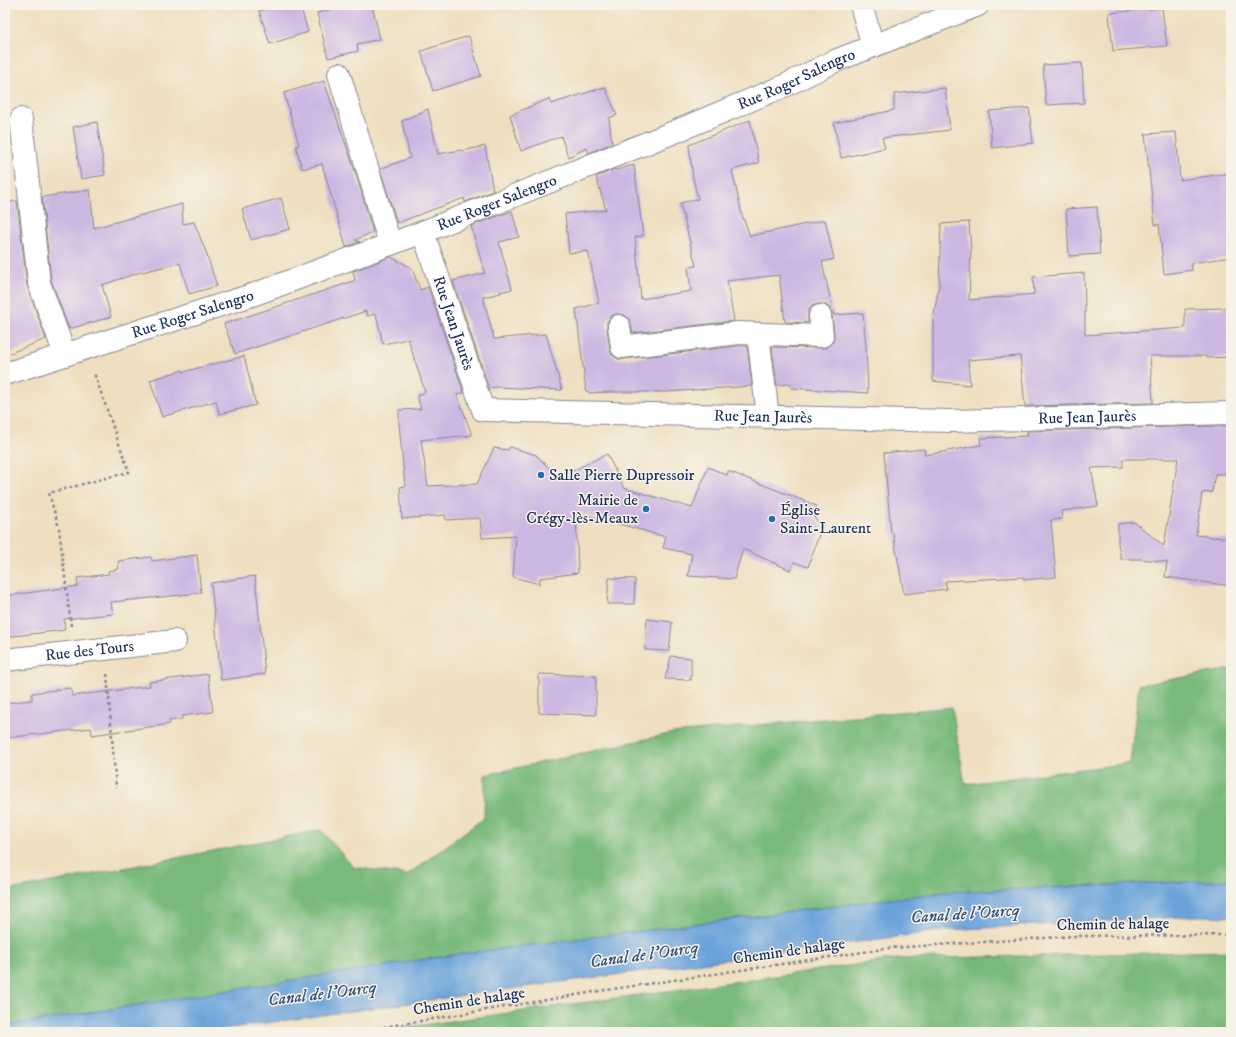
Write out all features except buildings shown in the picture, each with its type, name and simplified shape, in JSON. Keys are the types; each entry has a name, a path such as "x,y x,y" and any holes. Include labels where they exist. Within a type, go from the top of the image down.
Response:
{"street":[{"path":"861,5 874,46"},
{"name":"Rue Roger Salengro","path":"5,374 255,294 423,232 672,133 784,86 835,60 978,5"},
{"path":"339,74 390,244"},
{"path":"21,119 39,283 65,354"},
{"name":"Rue Jean Jaurès","path":"423,232 483,410 951,421 1231,413"},
{"path":"619,326 622,347 738,332 822,336 820,316"},
{"path":"758,334 768,417"},
{"name":"Rue des Tours","path":"5,660 175,640"}],"path":[{"path":"74,652 60,536 49,493 128,472 92,367"},
{"path":"105,649 116,788"},
{"name":"Chemin de halage","path":"354,1032 606,990 890,948 1074,936 1231,935"}],"green space":[{"path":"1231,669 1231,880 945,892 453,955 5,1026 5,891 321,830 353,867 407,875 484,818 485,775 673,733 952,707 965,784 1130,763 1139,685"},
{"path":"1231,951 1231,1032 372,1032 898,959"}],"water":[{"name":"Canal de l'Ourcq","path":"1231,880 1231,917 1198,916 947,930 201,1032 5,1032 5,1026 453,955 945,892"}],"place":[{"name":"Salle Pierre Dupressoir","path":"541,475"},
{"name":"Mairie de Crégy-lès-Meaux","path":"646,509"},
{"name":"Église Saint-Laurent","path":"772,519"}]}
